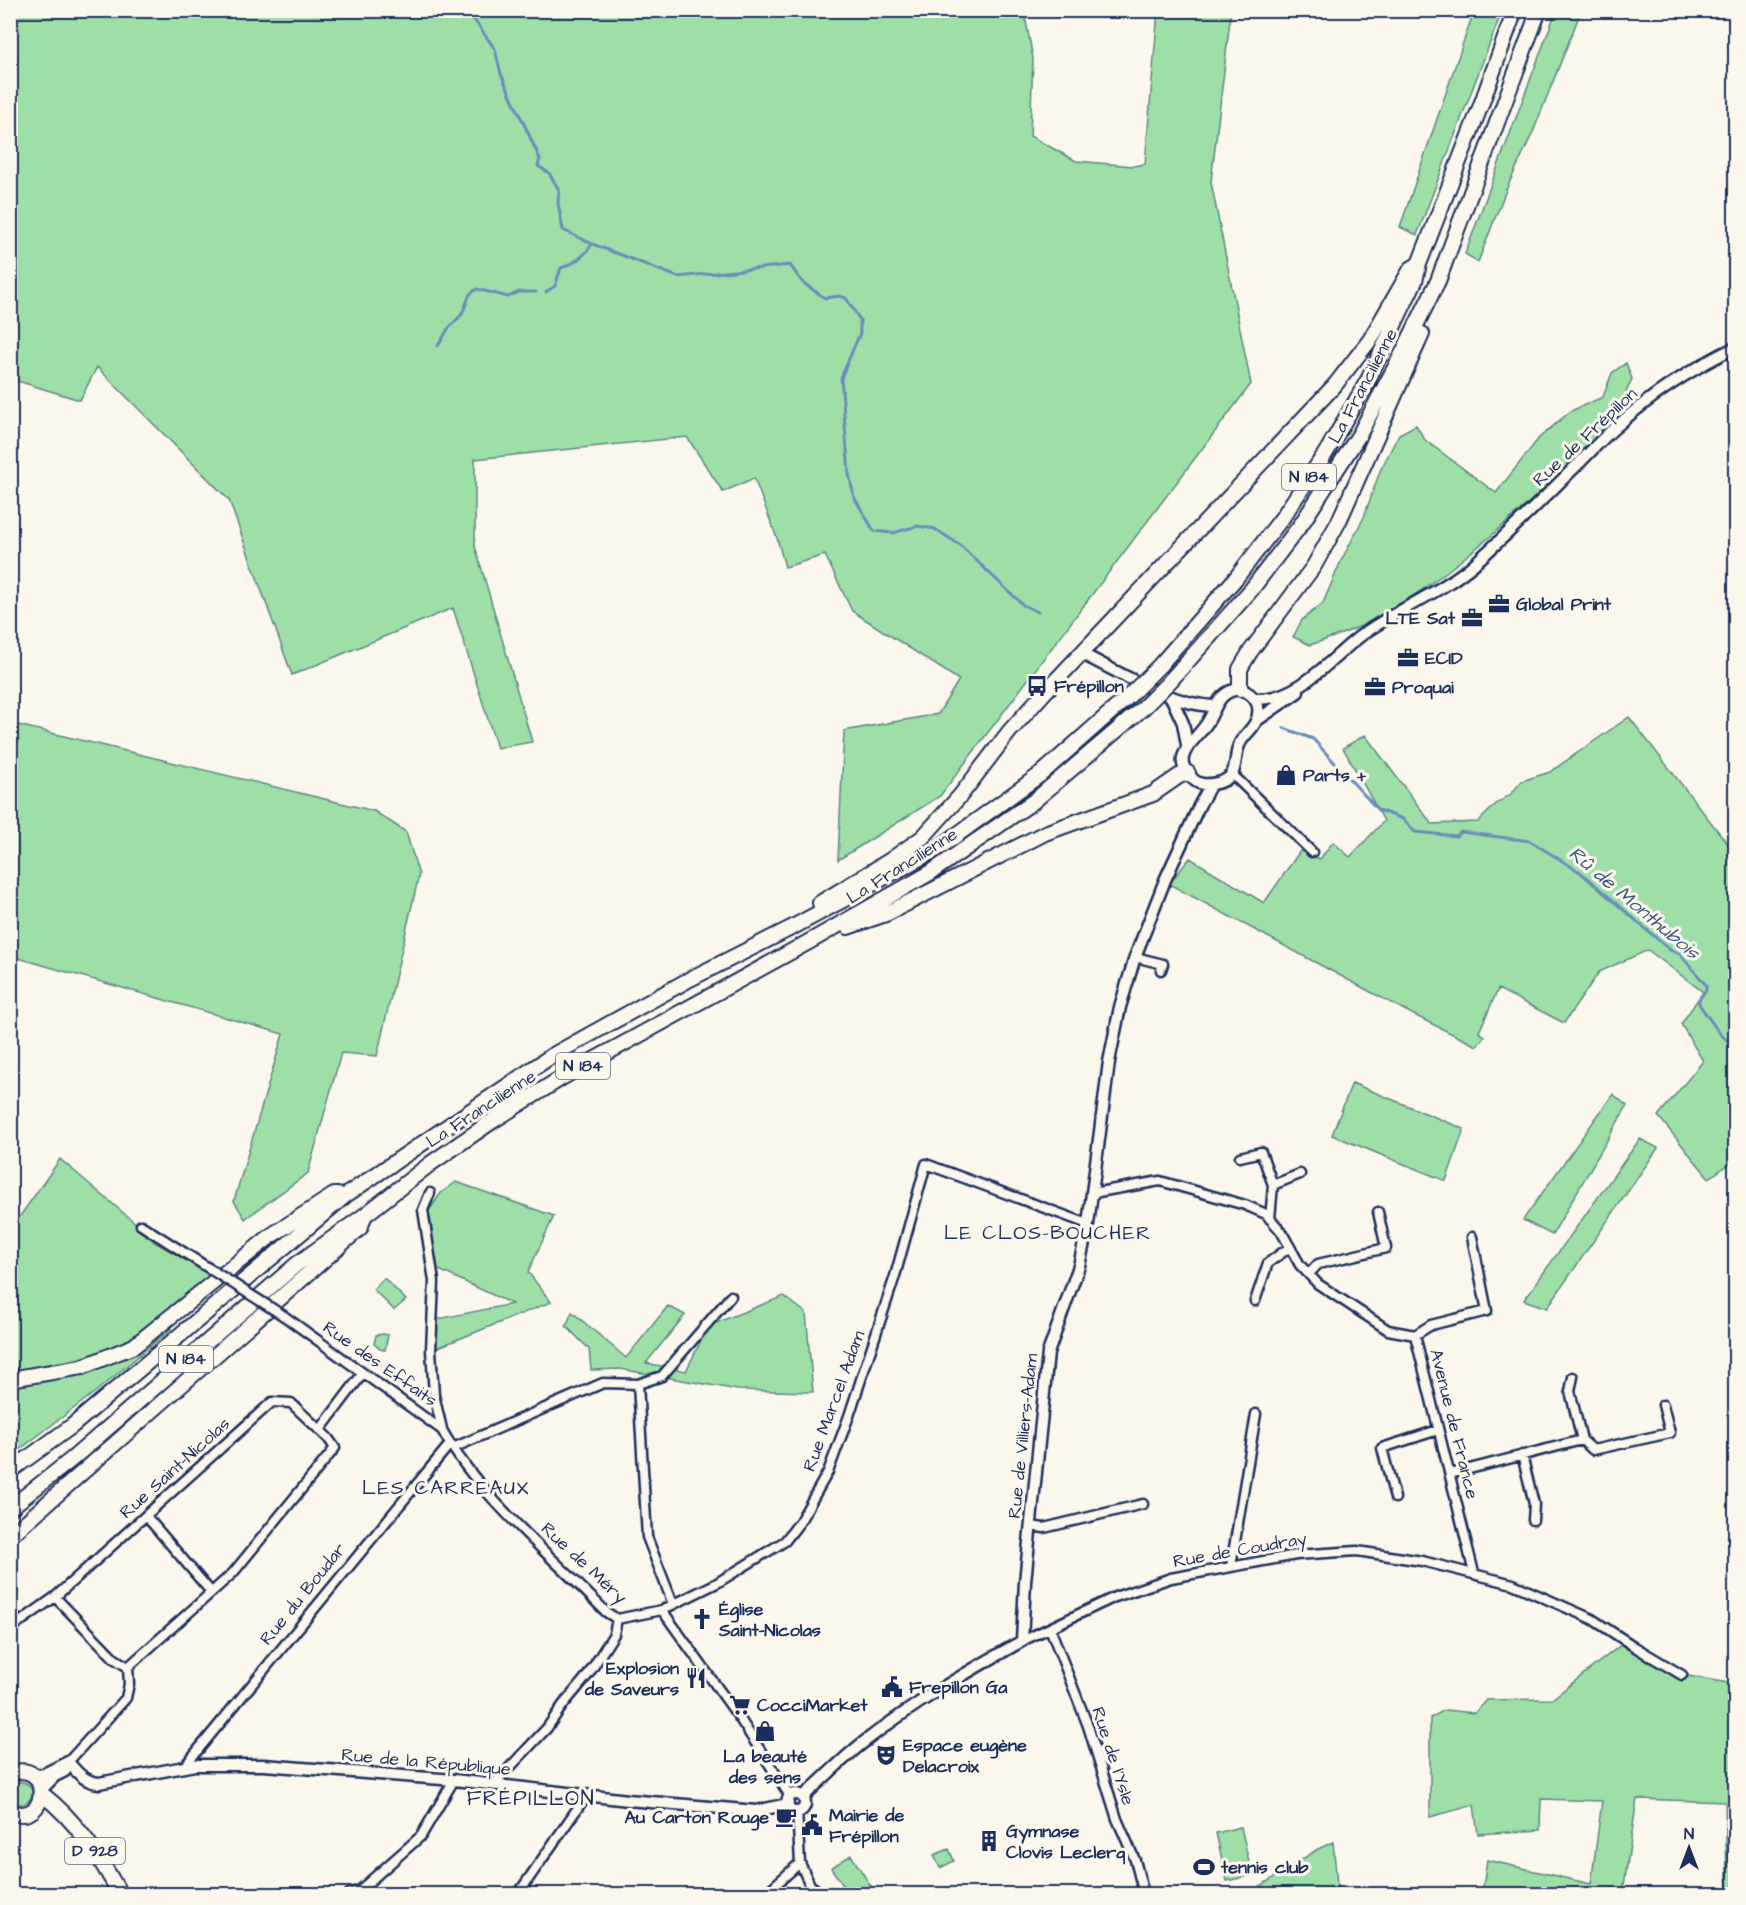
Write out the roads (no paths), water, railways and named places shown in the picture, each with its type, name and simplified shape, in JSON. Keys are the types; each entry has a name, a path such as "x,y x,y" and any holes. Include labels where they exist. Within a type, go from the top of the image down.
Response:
{"main road":[{"name":"La Francilienne","path":"10,1471 72,1426 346,1195 553,1055 690,979 793,927 940,847 1041,774 1128,697 1160,665 1236,578 1282,518 1327,451 1368,380 1414,281 1515,10"},
{"name":"La Francilienne","path":"10,1508 72,1459 297,1264 430,1164 563,1077 930,873 1024,808 1143,708 1251,591 1322,494 1359,435 1438,281 1539,10"},
{"path":"793,927 819,903 889,861 923,837 960,796 1009,732 1335,385 1370,340 1411,269 1419,264"},
{"path":"1240,689 1240,669 1250,652 1314,566 1339,521 1439,294 1438,281"},
{"path":"814,939 886,914 1045,832 1153,794 1179,776 1191,777"},
{"path":"10,1379 82,1367 134,1346 272,1235 334,1195 346,1195"},
{"path":"10,1536 360,1227 365,1215"},
{"path":"12,1771 33,1775 42,1792 62,1812"},
{"path":"10,1811 23,1814 36,1808 42,1792"},
{"name":"D 928","path":"36,1808 62,1812 99,1856 120,1894"}],"street":[{"name":"Rue de Frépillon","path":"1313,675 1360,636 1461,574 1523,519 1616,426 1649,399 1689,371 1736,347"},
{"path":"1082,654 1171,697 1200,706 1216,706"},
{"path":"1256,699 1268,699 1285,694 1313,675"},
{"path":"1191,777 1203,784 1211,784 1222,781 1232,774 1240,741 1256,720 1295,696 1313,675"},
{"path":"1200,804 1191,777 1184,765 1183,757 1187,745 1206,725 1223,695 1230,690 1240,689 1250,692 1258,706 1256,720"},
{"path":"1171,697 1183,723 1187,745"},
{"path":"1232,774 1312,852"},
{"name":"Rue de Villiers-Adam","path":"1022,1641 1030,1526 1048,1353 1079,1266 1088,1224 1109,1062 1120,1007 1135,957 1165,880 1211,784"},
{"path":"1135,957 1162,964 1161,970"},
{"path":"1240,1157 1261,1152 1273,1185 1270,1219"},
{"name":"Rue Marcel Adam","path":"662,1610 717,1583 785,1540 799,1522 828,1472 849,1416 895,1276 926,1164 1088,1224"},
{"path":"1273,1185 1300,1174"},
{"name":"Avenue de France","path":"1093,1193 1160,1181 1245,1205 1266,1214 1281,1231 1300,1265 1318,1284 1388,1330 1415,1335 1474,1573"},
{"path":"430,1193 423,1210 434,1281 431,1350 434,1395 442,1430"},
{"path":"1309,1274 1318,1264 1386,1248 1378,1212"},
{"name":"Rue des Effaits","path":"141,1225 284,1316 442,1430 452,1446"},
{"path":"1415,1335 1431,1325 1486,1311 1472,1237"},
{"path":"1255,1301 1268,1263 1290,1247"},
{"path":"452,1446 603,1383 638,1384 662,1376 731,1296"},
{"path":"128,1667 233,1572 335,1448 320,1430 363,1373"},
{"path":"1573,1377 1570,1391 1582,1440 1593,1450 1670,1433 1663,1405"},
{"path":"638,1384 647,1537 673,1604"},
{"name":"Rue Saint-Nicolas","path":"10,1629 55,1597 272,1402 291,1402 320,1430"},
{"path":"1231,1566 1256,1414"},
{"path":"1395,1498 1382,1448 1438,1430"},
{"path":"1450,1474 1582,1440"},
{"name":"Rue de Méry","path":"452,1446 486,1490 606,1612 617,1619 662,1610"},
{"name":"Rue du Boudar","path":"184,1767 452,1446"},
{"path":"1522,1455 1534,1504 1533,1520"},
{"path":"1030,1526 1044,1528 1143,1504"},
{"path":"146,1516 211,1592"},
{"name":"Rue de Coudray","path":"1022,1641 1148,1584 1296,1555 1357,1551 1422,1561 1513,1584 1592,1619 1682,1675"},
{"path":"55,1597 115,1659 128,1667"},
{"path":"662,1610 740,1719 789,1800 790,1809 797,1811 804,1807 803,1797 798,1794 789,1800"},
{"path":"494,1784 547,1728 562,1705 588,1675 614,1634 617,1619"},
{"name":"Rue de l'Ysle","path":"1050,1628 1088,1726 1117,1819 1135,1860 1144,1894"},
{"path":"803,1797 864,1741 920,1700 1022,1641"},
{"path":"42,1792 55,1776 70,1765 126,1698 129,1684 128,1667"},
{"path":"33,1775 44,1774 70,1765"},
{"name":"Rue de la République","path":"70,1765 78,1774 99,1783 195,1765 264,1765 454,1780 586,1796 756,1811 789,1800"},
{"path":"349,1894 360,1890 421,1836 454,1780"},
{"path":"518,1894 586,1796"},
{"path":"797,1811 800,1863 810,1885 822,1894"},
{"path":"765,1894 800,1863"}],"waterway":[{"name":"Rû de Monthubois","path":"467,10 495,49 501,74 540,159 538,166 549,173 559,190 558,203 563,230 678,277 790,265 803,283 825,298 840,296 846,298 860,320 860,333 841,378 849,474 854,497 874,531 893,533 917,526 935,529 960,545 1023,605 1038,612"},
{"path":"546,292 555,286 561,268 579,259 592,244"},
{"path":"438,346 448,329 462,314 470,294 477,289 508,297 519,292 536,292"},
{"name":"Rû de Monthubois","path":"1284,728 1313,739 1378,810 1403,819 1415,832 1456,836 1461,832 1530,841 1580,872 1670,950 1680,954 1706,985 1699,1004 1720,1034 1730,1043 1736,1057"}],"place":[{"name":"Global Print","path":"1499,604"},
{"name":"LTE Sat","path":"1472,618"},
{"name":"ECID","path":"1408,658"},
{"name":"Frépillon","path":"1037,686"},
{"name":"Proquai","path":"1375,687"},
{"name":"Parts +","path":"1286,775"},
{"name":"Église Saint-Nicolas","path":"702,1619"},
{"name":"Explosion de Saveurs","path":"696,1678"},
{"name":"Frepillon Ga","path":"892,1687"},
{"name":"CocciMarket","path":"740,1705"},
{"name":"La beauté des sens","path":"765,1731"},
{"name":"Espace eugène Delacroix","path":"886,1755"},
{"name":"Au Carton Rouge","path":"786,1817"},
{"name":"Mairie de Frépillon","path":"812,1825"},
{"name":"Gymnase Clovis Leclerq","path":"989,1841"},
{"name":"tennis club","path":"1204,1867"}],"district":[{"name":"LE CLOS-BOUCHER","path":"1048,1233"},
{"name":"LES CARREAUX","path":"446,1488"},
{"name":"FRÉPILLON","path":"531,1798"}]}
